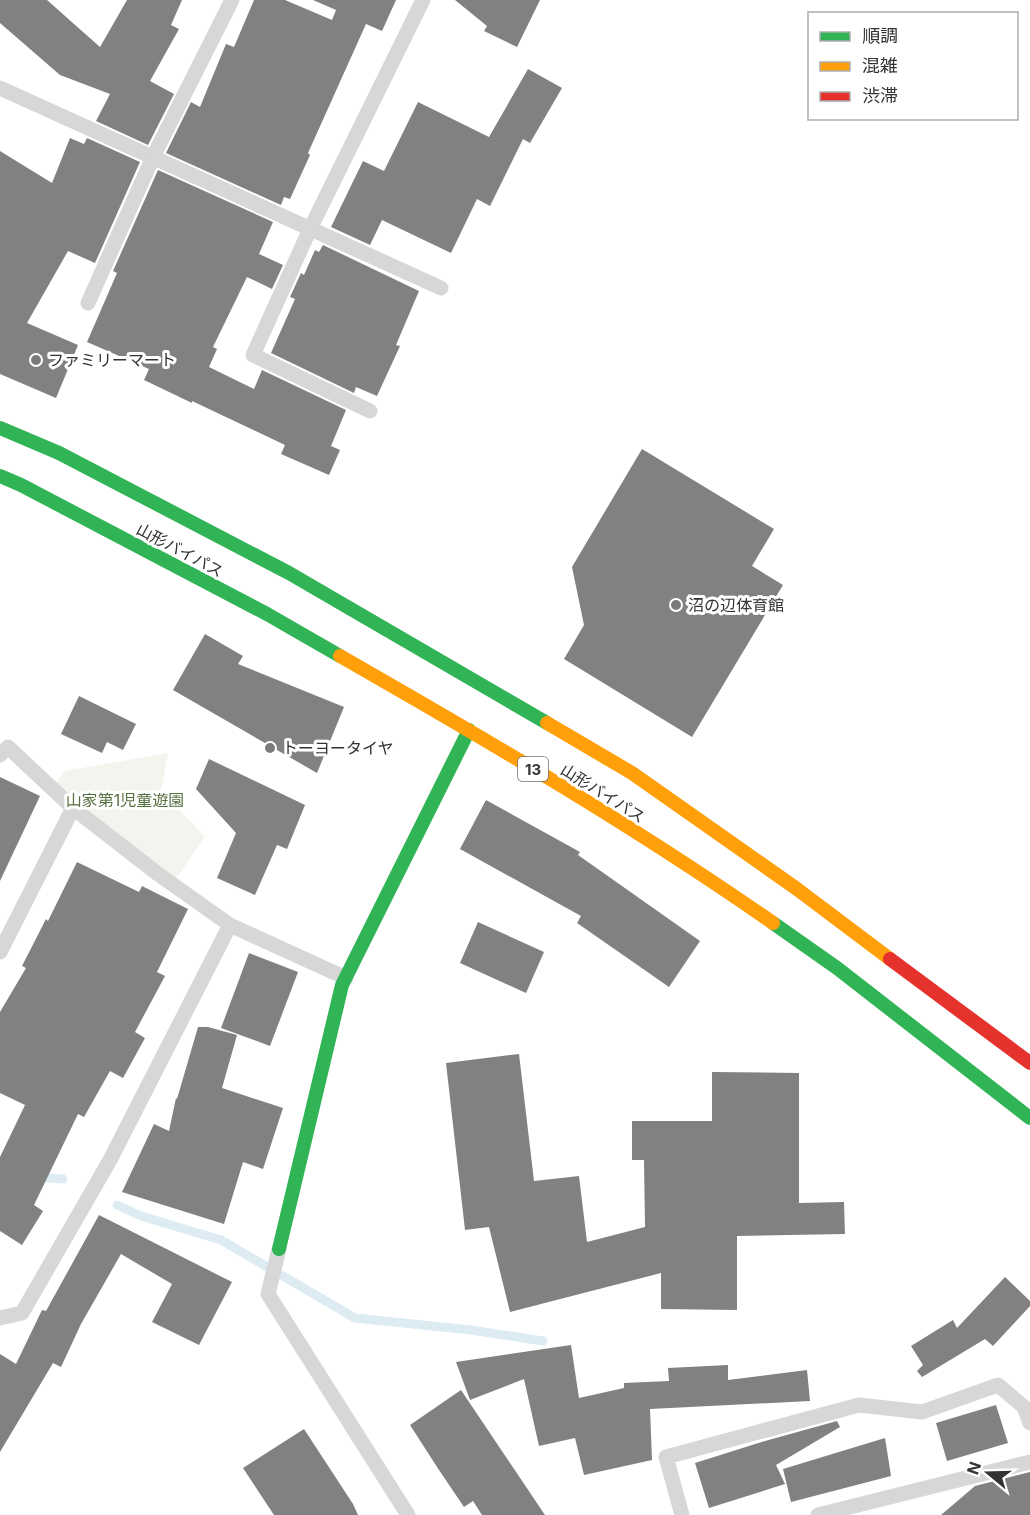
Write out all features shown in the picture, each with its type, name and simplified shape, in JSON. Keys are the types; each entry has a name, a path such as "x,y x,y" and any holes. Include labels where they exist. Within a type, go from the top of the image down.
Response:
{"main road":[{"name":"山形バイパス","path":"0,428 59,453 289,573 632,773 797,889 1030,1063"},
{"name":"山形バイパス","path":"0,476 267,614 469,730 717,884 837,969 1030,1118"},
{"path":"279,1249 339,997 346,978 469,730"}],"lane":[{"path":"88,303 153,157 232,0"},
{"path":"370,411 253,355 310,229 423,0"},
{"path":"0,88 441,288"},
{"path":"0,755 8,747 73,808 158,874 230,925 346,978"},
{"path":"0,952 73,808"},
{"path":"0,1317 22,1313 110,1161 230,925"},
{"path":"279,1249 268,1294 408,1515"},
{"path":"682,1515 666,1457 859,1405 922,1412 998,1385 1024,1407 1030,1423"},
{"path":"818,1515 1030,1462"}],"green space":[{"name":"山家第1児童遊園","path":"168,753 161,790 205,837 172,884 52,789 65,771"}],"building":[{"path":"0,0 47,0 100,47 127,0 182,0 171,25 179,29 150,81 174,94 148,145 96,121 110,94 60,75 0,23"},
{"path":"254,0 285,0 332,20 336,10 313,0 396,0 382,31 366,24 308,153 310,155 290,199 284,197 281,205 166,153 191,102 200,107 226,44 234,47"},
{"path":"455,0 540,0 517,47 484,31 487,26"},
{"path":"528,69 562,88 530,143 523,139 490,206 477,199 451,253 382,220 370,245 331,227 363,161 384,171 418,102 489,137"},
{"path":"70,138 84,144 87,138 140,162 95,263 68,251 27,323 78,345 56,398 0,374 0,151 52,183"},
{"path":"158,170 273,222 259,254 283,265 272,289 247,277 213,347 217,349 209,367 254,389 262,370 346,410 331,446 340,450 329,475 281,454 285,445 144,380 149,369 87,342 117,273 113,271"},
{"path":"323,245 419,291 396,345 400,346 377,396 356,387 354,393 271,353 295,299 290,297 301,273 304,275 315,250 319,252"},
{"name":"沼の辺体育館","path":"642,449 774,529 752,566 783,585 692,737 564,659 584,625 572,567"},
{"path":"205,634 243,656 238,664 344,707 317,773 173,690"},
{"path":"79,696 136,724 123,750 107,742 102,753 61,734"},
{"path":"209,759 305,805 287,849 277,845 255,895 217,878 236,833 196,789"},
{"path":"0,777 40,796 0,881"},
{"path":"486,800 580,852 578,855 700,941 669,987 577,923 581,916 460,849"},
{"path":"77,862 139,892 142,886 188,909 157,972 165,976 135,1032 145,1038 123,1078 110,1071 84,1117 78,1114 34,1205 43,1211 22,1245 0,1231 0,1157 25,1105 0,1093 0,1012 26,968 22,966 46,919 48,921"},
{"path":"478,922 544,952 526,993 460,963"},
{"path":"249,953 298,972 270,1046 221,1028"},
{"path":"198,1027 208,1027 237,1035 222,1088 283,1108 263,1169 243,1162 224,1224 122,1192 154,1124 169,1131 176,1098"},
{"path":"519,1054 534,1181 579,1176 587,1242 645,1227 644,1160 632,1160 632,1121 712,1121 712,1072 799,1073 799,1203 844,1202 845,1234 737,1236 737,1310 661,1309 661,1273 510,1312 489,1227 465,1230 446,1063"},
{"path":"99,1215 232,1282 199,1345 152,1322 172,1284 121,1254 81,1324 61,1367 53,1363 0,1452 0,1354 16,1364 42,1310 46,1311"},
{"path":"1005,1277 1030,1301 1030,1306 993,1346 985,1339 922,1377 917,1371 923,1365 911,1346 953,1320 957,1328"},
{"path":"571,1345 579,1398 624,1388 624,1383 669,1381 668,1368 728,1365 728,1380 807,1370 810,1401 650,1409 652,1460 584,1475 575,1438 539,1446 524,1379 470,1400 456,1362"},
{"path":"461,1390 545,1515 482,1515 473,1501 464,1507 439,1470 410,1425"},
{"path":"996,1405 1008,1443 947,1461 936,1423"},
{"path":"837,1421 840,1427 776,1465 785,1484 709,1508 695,1463"},
{"path":"304,1429 358,1515 274,1515 243,1468"},
{"path":"885,1438 891,1476 791,1502 783,1469"},
{"path":"1030,1472 1030,1515 941,1515 975,1486"}],"waterway":[{"path":"36,1177 63,1179"},
{"path":"117,1205 141,1216 221,1240 355,1318 471,1330 543,1341"}],"traffic: fast":[{"path":"0,428 59,453 289,573 547,723"},
{"path":"0,476 267,614 340,656"},
{"path":"279,1249 342,985 469,730"},
{"path":"773,923 837,968 1030,1118"}],"traffic: slow":[{"path":"340,656 560,785 667,852 773,923"},
{"path":"547,723 632,773 797,889 890,959"}],"traffic: jam":[{"path":"890,959 1030,1063"}],"place":[{"name":"ファミリーマート","path":"36,360"},
{"name":"沼の辺体育館","path":"676,605"},
{"name":"トーヨータイヤ","path":"270,748"}]}
